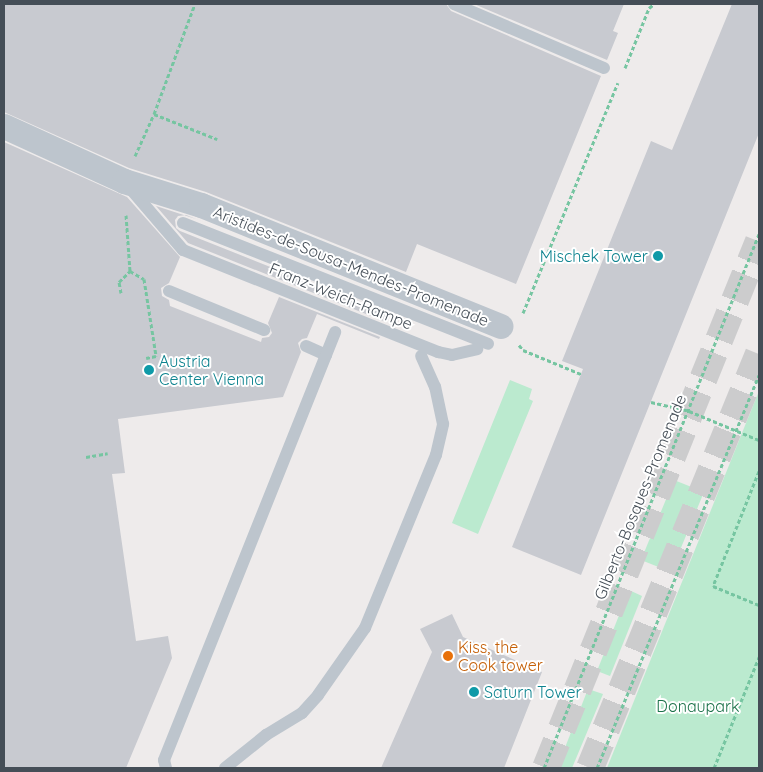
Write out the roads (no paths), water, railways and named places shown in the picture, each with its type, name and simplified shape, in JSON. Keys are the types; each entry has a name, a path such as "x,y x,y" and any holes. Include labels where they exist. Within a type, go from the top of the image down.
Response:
{"street":[{"name":"Aristides-de-Sousa-Mendes-Promenade","path":"4,126 124,181 201,205 500,336"}],"lane":[{"path":"454,4 604,68"},
{"name":"Franz-Weich-Rampe","path":"124,181 182,250 438,352 452,355 465,354 500,336"},
{"path":"183,223 500,336"},
{"path":"169,291 264,330"},
{"path":"166,768 164,760 335,332"},
{"path":"306,346 326,355"},
{"path":"226,768 266,734 302,713 318,695 365,628 436,455 443,424 435,387 421,356"}],"tunnel":[{"path":"546,768 759,241"},
{"path":"590,768 759,354"}],"place":[{"name":"Mischek Tower","path":"658,256"},
{"name":"Austria Center Vienna","path":"149,370"},
{"name":"Kiss, the Cook tower","path":"448,656"},
{"name":"Saturn Tower","path":"474,692"}],"park label":[{"name":"Donaupark","path":"698,706"}]}
